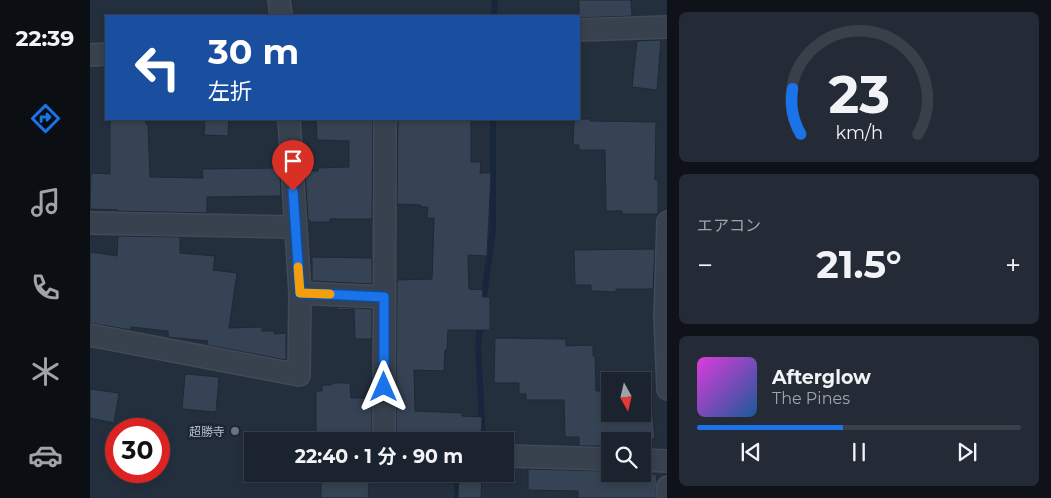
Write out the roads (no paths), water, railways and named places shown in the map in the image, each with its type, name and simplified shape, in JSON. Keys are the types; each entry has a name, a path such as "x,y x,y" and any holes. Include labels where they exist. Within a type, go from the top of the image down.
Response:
{"street":[{"path":"279,0 281,15"},
{"path":"580,30 667,27"},
{"path":"90,55 105,54"},
{"path":"90,335 299,375 300,293 289,120"},
{"path":"384,432 385,120"},
{"path":"667,222 664,316 667,389"},
{"path":"90,223 295,226"},
{"path":"300,293 384,297"},
{"path":"514,456 601,459"},
{"path":"651,460 667,461"},
{"path":"667,487 667,498"}],"waterway":[{"path":"494,15 495,0"},
{"path":"483,305 493,229 493,120"},
{"path":"481,323 478,343 483,432"},
{"path":"457,482 457,498"}],"place":[{"name":"超勝寺","path":"235,431"}]}
